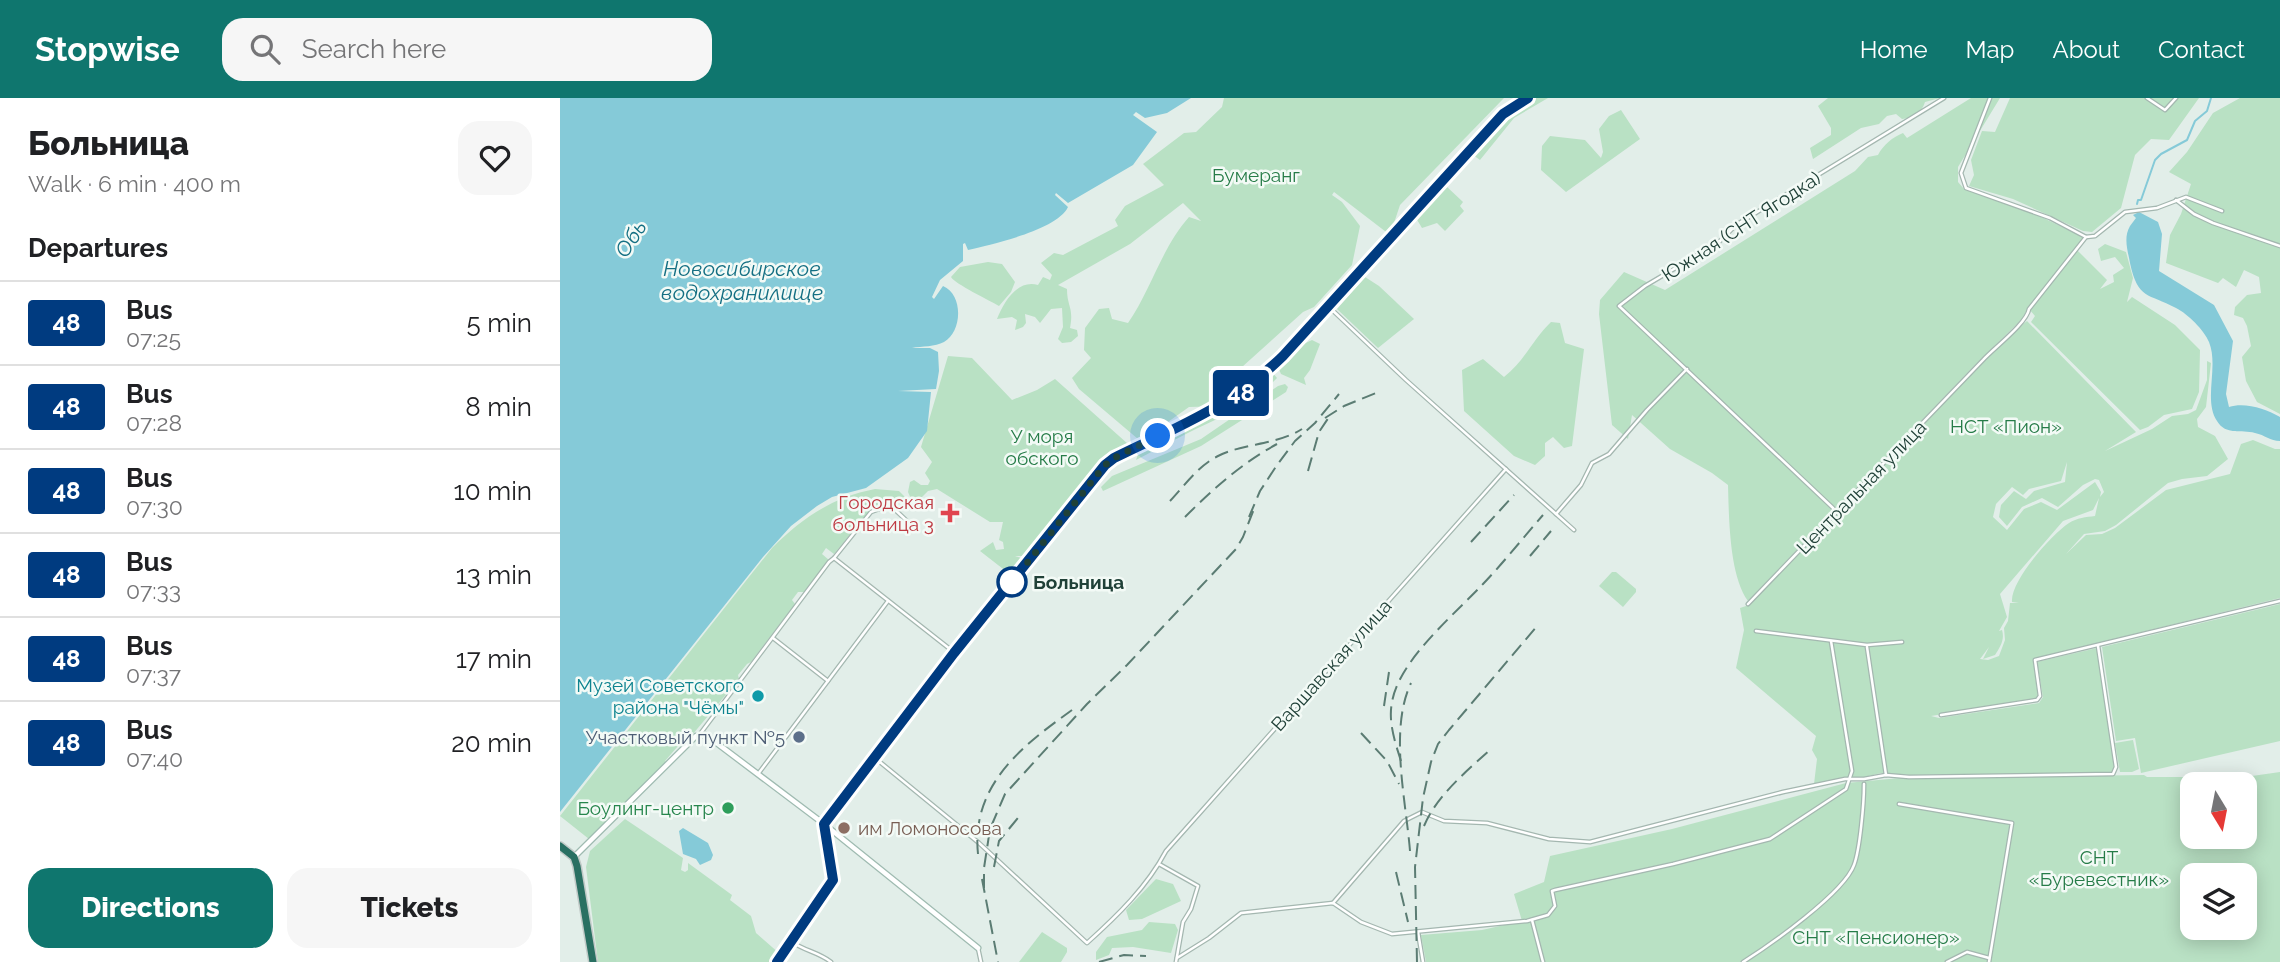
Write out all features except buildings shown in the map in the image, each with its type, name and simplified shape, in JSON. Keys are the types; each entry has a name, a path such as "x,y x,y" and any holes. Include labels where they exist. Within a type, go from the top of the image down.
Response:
{"highway":[{"path":"560,846 574,857 578,866 593,962"}],"main road":[{"path":"778,962 833,880 824,824 954,653 1105,465 1239,394 1283,356 1503,114 1528,98"},
{"path":"574,857 700,734 706,735 824,824 978,948"}],"street":[{"name":"Южная (СНТ Ягодка)","path":"1687,369 1619,306 1645,286 1718,243 1736,225 1944,98"},
{"path":"1990,98 1961,173 1966,188 2050,218 2086,237 2095,236 2125,212 2157,208 2186,197 2222,211"},
{"path":"2147,98 2165,110 2176,98"},
{"path":"2176,200 2194,214 2213,223 2280,246"},
{"name":"Центральная улица","path":"1748,604 1934,409 2028,317 2029,309 2086,237"},
{"path":"1327,305 1406,380 1574,530"},
{"path":"1556,514 1581,485 1592,463 1609,454 1687,369 1833,508"},
{"name":"Варшавская улица","path":"875,758 978,842 1087,943 1154,874 1166,851 1506,469"},
{"path":"700,734 829,562 874,509 890,505 907,522"},
{"path":"834,558 954,653"},
{"path":"758,775 888,601"},
{"path":"1941,715 2037,700 2040,696 2035,660 2280,601"},
{"path":"1756,631 1867,645 1902,642"},
{"path":"772,638 828,681"},
{"path":"1177,960 1241,913 1333,903 1362,922 1392,934 1491,926 1548,915 1555,906 1552,891 1555,890 1770,839 1837,796 1846,789 1850,780 1852,771 1831,641"},
{"path":"1867,645 1886,775"},
{"path":"1333,903 1404,821 1418,813 1430,814 1444,821 1487,822 1549,839 1590,842 1783,792 1886,775 2115,773 2098,646"},
{"path":"1743,962 1789,930 1846,879 1854,866 1864,784"},
{"path":"1899,804 2012,823 1989,960 1967,952 1947,962"},
{"path":"1159,864 1198,886 1191,909 1183,922 1177,960"},
{"path":"1532,920 1543,962"},
{"path":"1419,932 1423,962"},
{"path":"791,942 805,951 819,953 831,962"},
{"path":"978,948 981,962"}],"green space":[{"name":"Бумеранг","path":"1224,98 1504,98 1400,205 1390,235 1334,192 1332,195 1342,202 1360,226 1352,265 1314,307 1303,312 1232,376 1223,406 1189,407 1158,429 1138,439 1079,389 1072,378 1091,358 1084,350 1085,328 1099,309 1109,308 1112,319 1128,323 1180,229 1189,217 1201,221 1183,203 1130,244 1058,285 1067,289 1070,328 1077,330 1078,336 1071,342 1062,343 1058,339 1063,327 1062,308 1051,309 1040,323 1035,317 1025,314 1026,323 1015,330 1017,320 1012,317 997,319 1008,299 1018,288 1038,285 1043,277 1050,280 1052,275 1041,263 1054,253 1063,255 1118,226 1115,220 1125,206 1164,185 1143,164 1184,133 1196,132 1222,107"},
{"path":"1536,98 1548,98 1514,118 1480,160 1473,155 1509,115"},
{"path":"1828,98 1940,98 1925,102 1919,112 1909,117 1902,119 1896,114 1887,116 1879,124 1861,128 1813,159 1810,148 1831,135 1831,128 1818,106"},
{"path":"1971,98 2000,98 1958,167 1958,182 1964,189 2014,204 2083,237 2076,249 2107,280 2100,289 2114,282 2113,275 2124,268 2115,257 2101,261 2098,249 2105,244 2126,252 2133,278 2127,302 2132,297 2175,325 2200,350 2199,392 2192,409 2164,415 2140,430 2031,322 2035,316 2028,308 2022,319 1748,601 1737,576 1734,561 1728,485 1670,449 1632,415 1628,439 1612,425 1599,314 1600,300 1624,272 1665,290 1855,171 1868,157 1878,155 1885,145 1896,137 1903,133 1907,138"},
{"path":"2010,98 2199,98 2169,140 2151,139 2135,155 2121,208 2092,232 2083,231 2013,199 1969,186 1974,175 1971,160 1982,131 1995,132"},
{"path":"2240,98 2280,98 2280,414 2257,402 2246,381 2242,357 2251,346 2243,318 2234,315 2235,307 2247,295 2261,293 2259,277 2244,270 2236,287 2223,278 2218,283 2166,263 2170,235 2181,214 2191,184 2169,172 2187,152 2213,113"},
{"path":"1621,110 1640,139 1566,192 1541,170 1542,146 1550,136 1585,140 1601,158 1603,152 1599,129 1609,116"},
{"path":"1446,186 1463,202 1460,206 1464,211 1445,231 1437,223 1422,228 1416,218"},
{"path":"988,262 1002,264 1015,282 1011,292 999,306 965,288 951,277 960,267"},
{"path":"1365,277 1379,286 1414,319 1378,348 1337,309"},
{"name":"НСТ «Пион»","path":"2027,321 2136,432 2105,451 2152,429 2172,416 2196,410 2207,380 2207,361 2211,363 2206,407 2197,419 2198,427 2215,436 2228,459 2207,476 2168,483 2116,525 2105,531 2084,534 2066,554 2086,535 2102,534 2115,528 2166,490 2230,474 2241,444 2253,440 2280,449 2280,598 2033,659 2038,696 2036,699 1931,716 1939,718 2039,703 2043,697 2037,662 2097,648 2115,771 2112,773 1881,773 1814,784 1817,759 1812,750 1816,736 1736,668 1744,630 1740,608 1746,606 2007,337","holes":["2067,462 2065,482 2034,491 2026,499 2014,491 2001,505 1999,517 2007,526 2022,507 2042,498 2058,507 2083,485 2095,479 2099,480 2104,492 2100,497 2101,492 2095,482 2057,510 2041,502 2024,509 2007,530 1993,517 1996,504 2012,487 2023,495 2029,489 2061,481","2099,498 2095,516 2069,523 2033,559 2013,593 2012,602 2019,603 2010,603 2008,621 2004,628 2005,640 1999,656 1988,660 1980,659 1989,647 1983,659 1995,655 2002,643 2002,630 1999,631 2007,617 2000,594 2063,521 2093,510"]},
{"path":"1551,322 1560,323 1565,343 1584,349 1572,446 1564,448 1553,437 1545,443 1545,456 1535,465 1514,456 1464,411 1462,370 1483,359 1504,377"},
{"path":"1312,340 1320,344 1304,378 1306,385 1281,374 1278,367 1295,348"},
{"name":"У моря обского","path":"948,356 972,358 1012,400 1055,379 1128,444 1098,463 1029,556 1015,556 1030,561 1012,567 1007,572 980,551 993,542 996,550 1004,549 1003,542 999,540 1003,522 990,522 937,489 928,491 917,502 911,499 908,492 910,482 914,480 921,485 928,485 930,481 925,473 932,462 921,447"},
{"path":"1272,372 1277,378 1245,404 1136,460 1140,448 1224,404"},
{"path":"1285,384 1288,387 1286,392 1201,446 1103,491 1101,487 1112,476 1201,439 1278,386"},
{"path":"875,489 899,491 907,499 874,508 834,554 826,548 822,554 829,560 804,592 798,592 792,600 795,604 738,675 739,679 682,747 678,746 665,761 667,763 589,839 560,816 772,548 819,510 845,497"},
{"path":"1612,572 1616,572 1636,589 1623,607 1599,586"},
{"path":"2280,604 2280,741 2141,773 2135,738 2116,741 2102,647"},
{"path":"2133,740 2139,769 2120,772 2115,743"},
{"path":"2280,772 2280,962 1426,962 1421,935 1482,930 1522,921 1514,894 1544,882 1550,856 1672,829 1846,783 1900,778 2180,777 2180,849 2258,849 2258,775"},
{"path":"625,819 683,858 681,870 688,870 688,863 732,895 730,900 751,916 756,933 780,954 776,962 598,962 586,867 590,851"},
{"path":"1156,879 1173,884 1181,901 1142,919 1129,920 1126,910"},
{"path":"1149,922 1175,924 1178,930 1171,953 1133,947 1112,948 1109,955 1096,960 1096,952 1107,937 1142,930"},
{"path":"1042,932 1067,948 1061,962 1019,962"}],"water":[{"name":"Новосибирское водохранилище","path":"560,98 1191,98 1167,113 1145,118 1136,112 1133,115 1157,132 1133,165 1068,203 1056,193 1068,207 1051,223 1008,240 968,250 965,243 963,244 963,261 940,280 932,297 934,299 943,286 955,297 958,314 954,330 950,337 940,344 912,348 930,348 938,352 936,389 898,391 931,392 927,431 908,458 866,488 832,497 791,526 763,557 560,812"},
{"path":"2139,212 2158,222 2162,234 2159,271 2214,305 2233,341 2226,394 2229,407 2255,407 2280,417 2280,441 2255,433 2225,429 2217,421 2211,403 2212,352 2207,337 2181,311 2141,290 2133,275 2126,240 2130,226 2136,218 2133,215"},
{"path":"683,828 708,843 713,855 711,860 700,865 696,859 683,854 679,831"}],"waterway":[{"path":"2137,204 2138,200 2141,200 2155,160 2187,140 2195,121 2207,111 2211,98"}],"railway":[{"path":"1325,418 1344,406 1376,393"},
{"path":"1249,517 1260,491 1277,465 1295,441 1315,423 1339,394"},
{"path":"1308,471 1319,432 1329,417"},
{"path":"1170,501 1198,470 1218,456 1282,438 1302,429"},
{"path":"1185,517 1228,477 1277,444"},
{"path":"1471,542 1514,495"},
{"path":"984,888 990,829 1005,794 1236,549 1254,509"},
{"path":"1401,761 1393,732 1391,709 1397,686 1405,670 1430,638 1491,576 1543,515"},
{"path":"1530,556 1551,531"},
{"path":"1417,962 1415,867 1423,798 1431,762 1438,744 1538,625"},
{"path":"1384,706 1389,672"},
{"path":"1410,851 1400,743 1404,701 1411,683"},
{"path":"978,854 978,829 991,788 1018,753 1072,710"},
{"path":"1361,733 1387,761 1399,784"},
{"path":"1424,826 1445,794 1492,748"},
{"path":"994,867 999,841 1022,813"},
{"path":"1396,872 1408,922"},
{"path":"982,879 998,962"},
{"path":"1099,962 1124,955 1146,956"}],"bus line":[{"name":"48","path":"777,962 833,880 824,824 954,653 1030,562 1105,465 1114,458 1205,414 1256,382 1283,356 1503,114 1528,98"}],"place":[{"name":"Городская больница 3","path":"950,513"},
{"name":"Больница","path":"1012,582"},
{"name":"Музей Советского района \"Чёмы\"","path":"758,696"},
{"name":"Участковый пункт №5","path":"799,737"},
{"name":"Боулинг-центр","path":"728,808"},
{"name":"им Ломоносова","path":"844,828"}],"route":[{"path":"1012,582 1105,465 1158,436"}],"water label":[{"name":"Обь","path":"631,239"}],"park label":[{"name":"СНТ «Буревестник»","path":"2099,868"},
{"name":"СНТ «Пенсионер»","path":"1876,937"}]}
